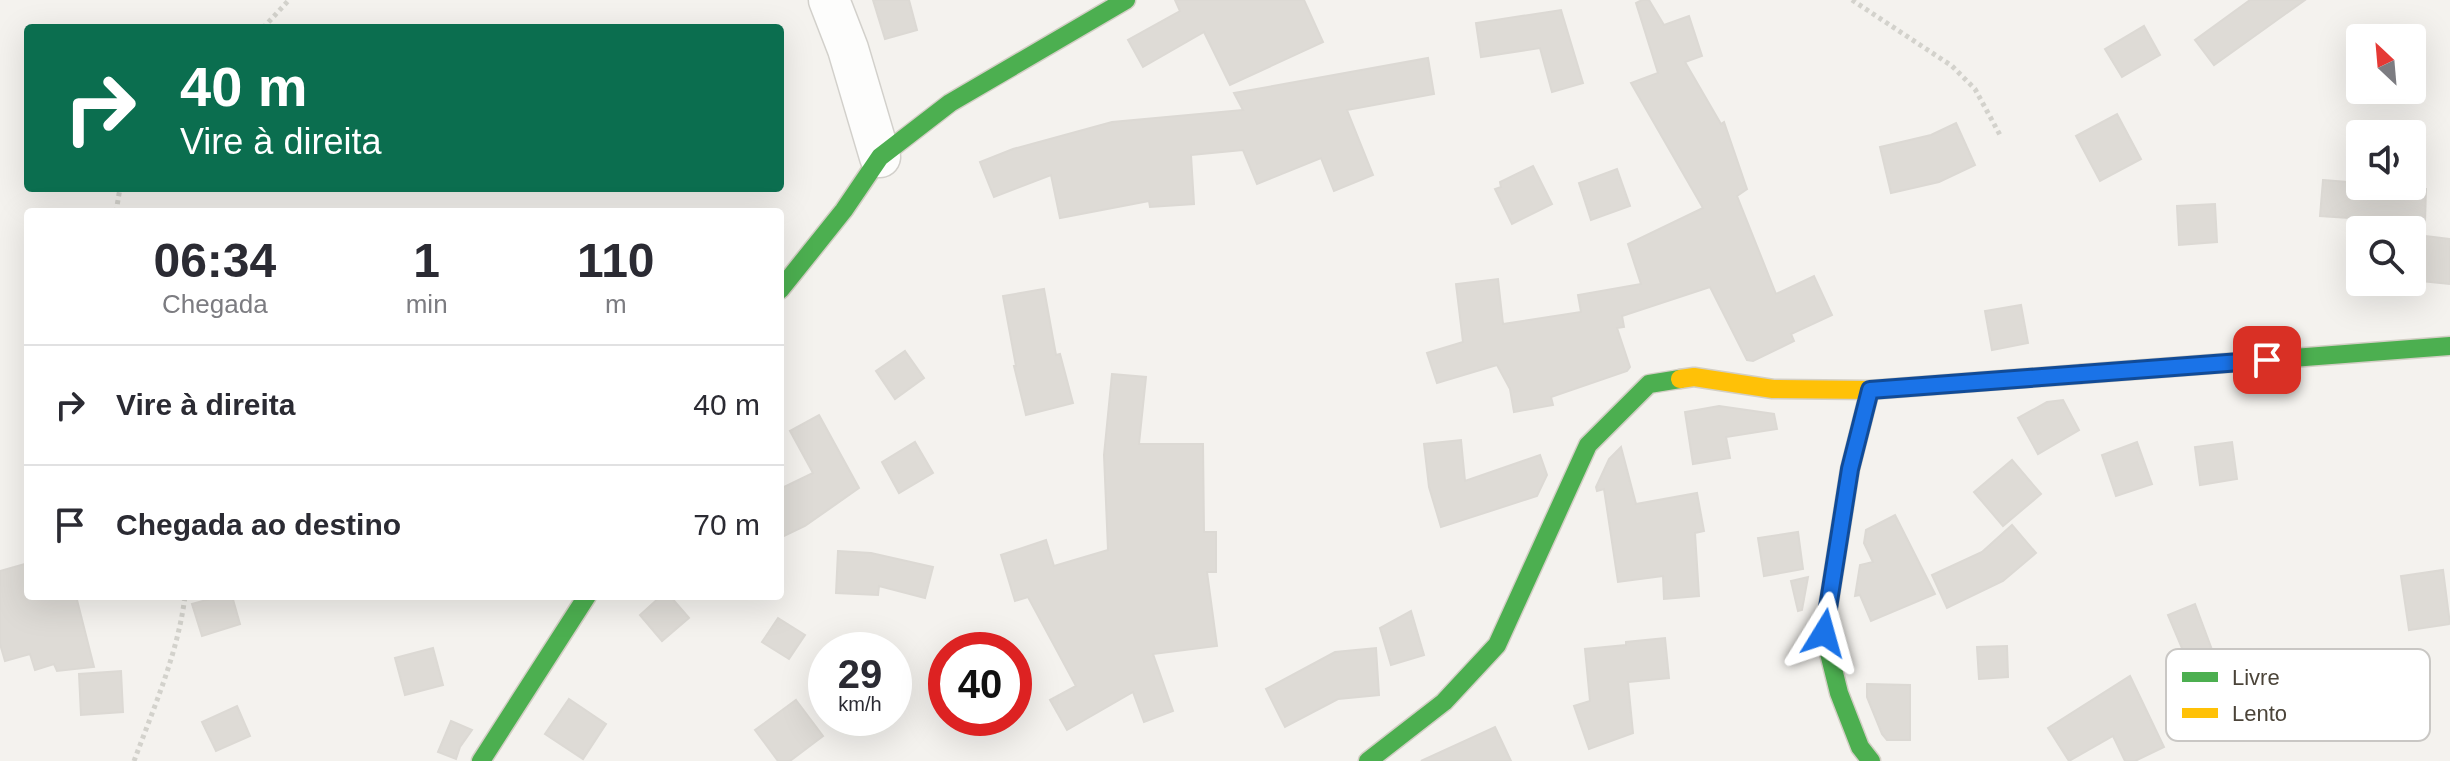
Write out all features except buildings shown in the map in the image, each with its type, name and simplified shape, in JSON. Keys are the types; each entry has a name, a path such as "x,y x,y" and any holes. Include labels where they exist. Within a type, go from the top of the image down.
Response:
{"street":[{"path":"829,0 848,49 880,157"},
{"path":"784,285 844,210 880,157 950,103 1126,0"},
{"path":"1368,761 1444,702 1497,645 1588,445 1649,384 1694,377 1773,389 1870,390 2450,346"},
{"path":"1870,390 1850,469 1824,633 1839,693 1860,747 1871,761"},
{"path":"481,761 584,600"}],"path":[{"path":"267,24 289,0"},
{"path":"1852,0 1952,66 1975,89 2000,135"},
{"path":"134,761 167,672 183,617 185,600"}],"traffic: fast":[{"path":"784,285 844,210 880,157 950,103 1126,0"},
{"path":"2081,374 2450,346"},
{"path":"1368,761 1444,702 1497,645 1588,445 1649,384 1680,379"},
{"path":"1870,390 1850,469 1824,633 1839,693 1860,747 1871,761"},
{"path":"481,761 584,600"}],"traffic: slow":[{"path":"1680,379 1694,377 1773,389 1870,390 2081,374"}],"route":[{"path":"1824,633 1850,469 1870,390 2267,360"}]}
